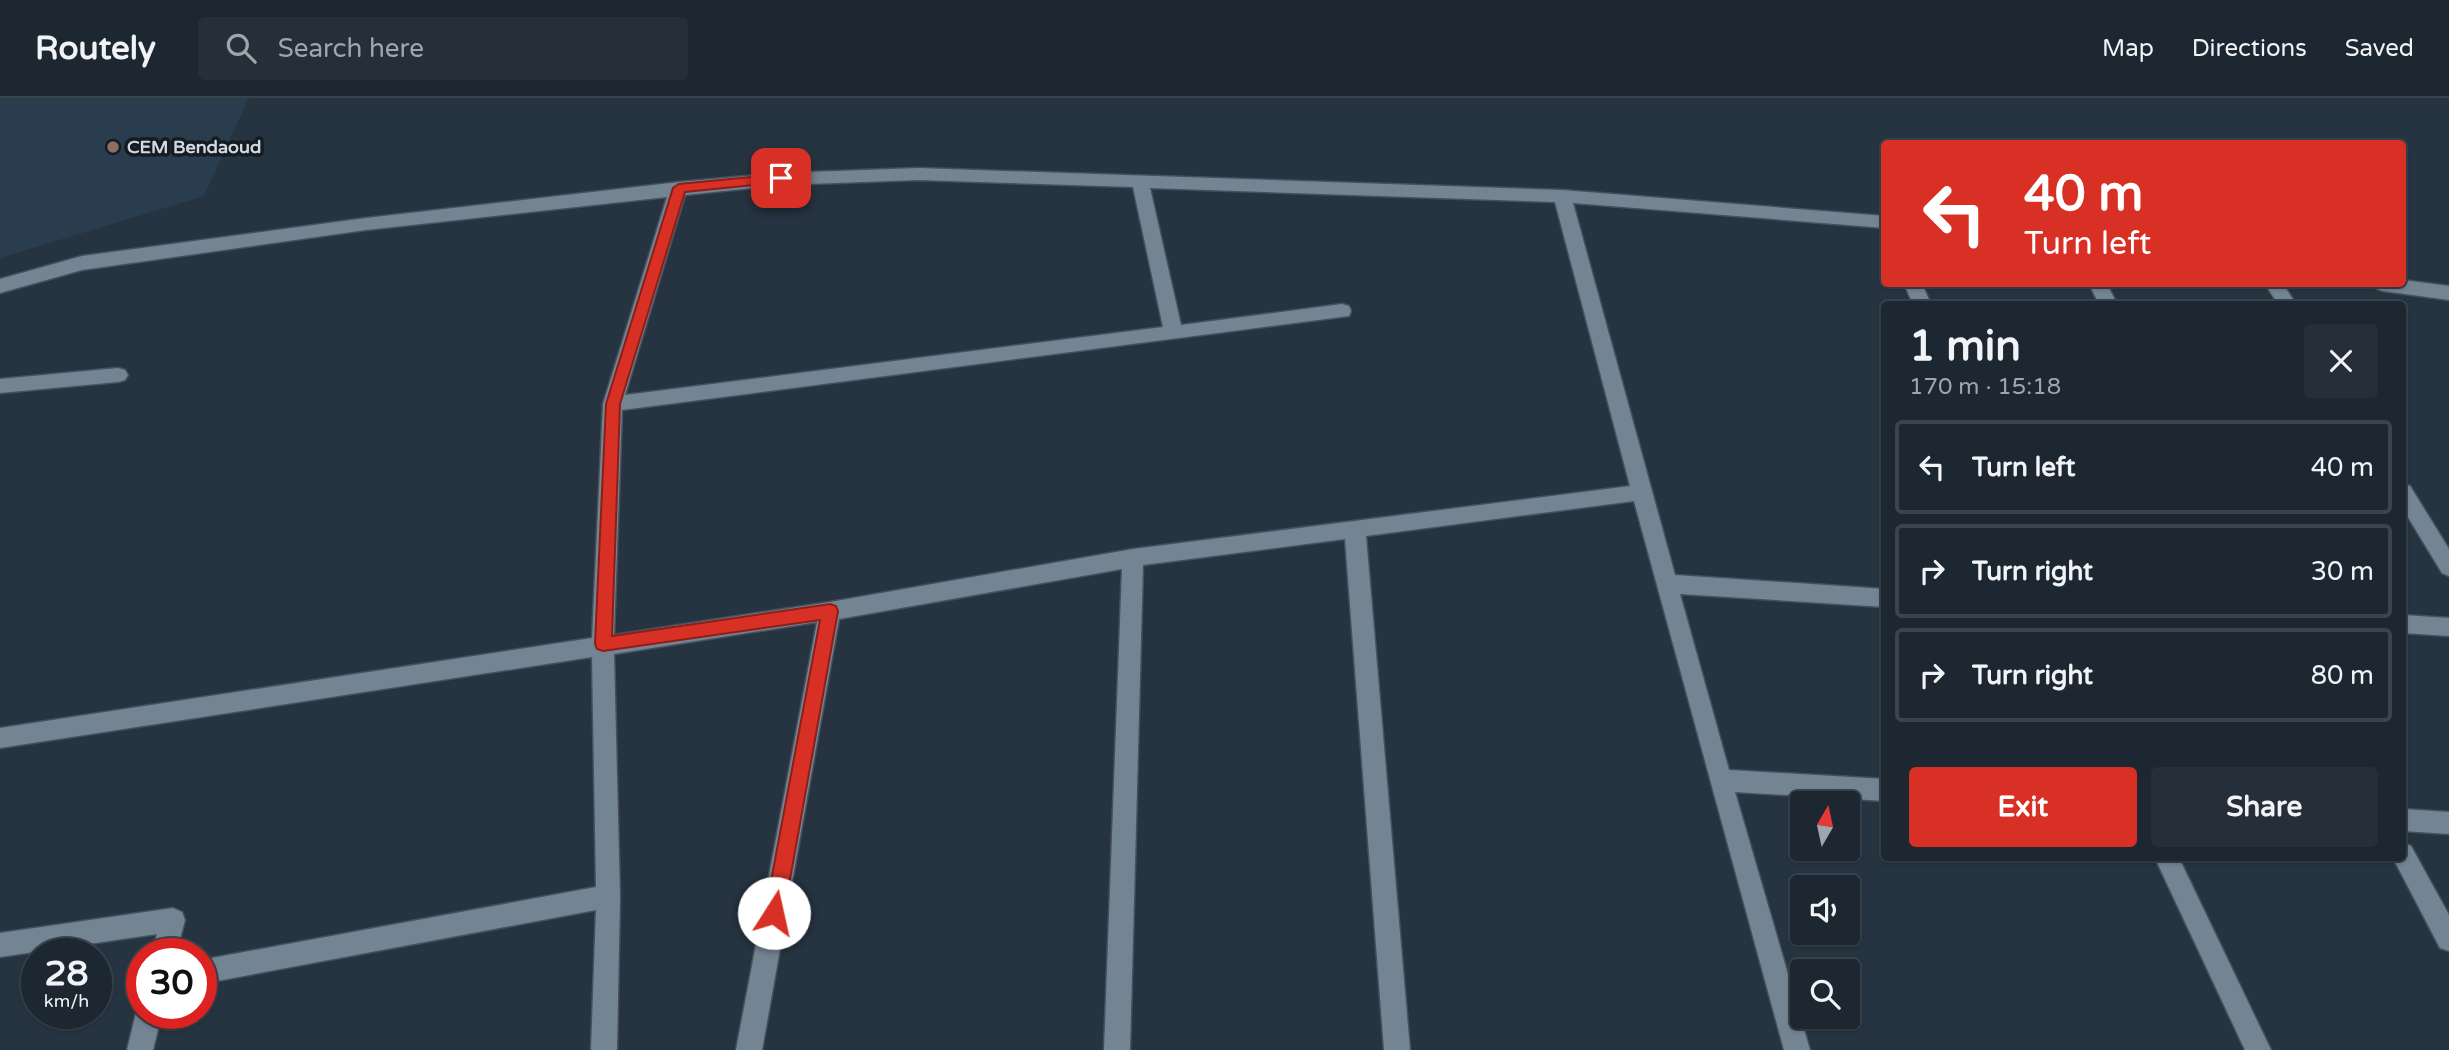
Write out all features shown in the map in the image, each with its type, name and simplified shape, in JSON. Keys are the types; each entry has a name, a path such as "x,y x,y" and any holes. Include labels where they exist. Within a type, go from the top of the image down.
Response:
{"street":[{"path":"0,286 82,263 366,223 781,178 919,174 1562,196 1881,222"},
{"path":"1140,182 1173,332"},
{"path":"604,1050 608,896 603,644 613,404 679,188"},
{"path":"1562,196 1720,780 1797,1050"},
{"path":"2405,287 2449,293"},
{"path":"613,404 1342,311"},
{"path":"0,386 118,375"},
{"path":"0,738 830,611 1133,558 1644,492"},
{"path":"2406,497 2449,567"},
{"path":"1355,530 1397,1050"},
{"path":"1117,1050 1133,558"},
{"path":"1668,584 1881,598"},
{"path":"749,1050 830,611"},
{"path":"2406,624 2449,626"},
{"path":"1720,780 1881,790"},
{"path":"2406,820 2449,823"},
{"path":"2406,860 2449,939"},
{"path":"2168,861 2258,1050"},
{"path":"217,969 608,896"},
{"path":"0,945 173,920 168,938"},
{"path":"141,1050 146,1029"}],"shaded area":[{"name":"CEM Bendaoud","path":"0,98 249,98 204,196 0,258"}],"place":[{"name":"CEM Bendaoud","path":"113,147"}],"route":[{"path":"774,913 830,611 603,644 613,404 679,188 781,178"}]}
